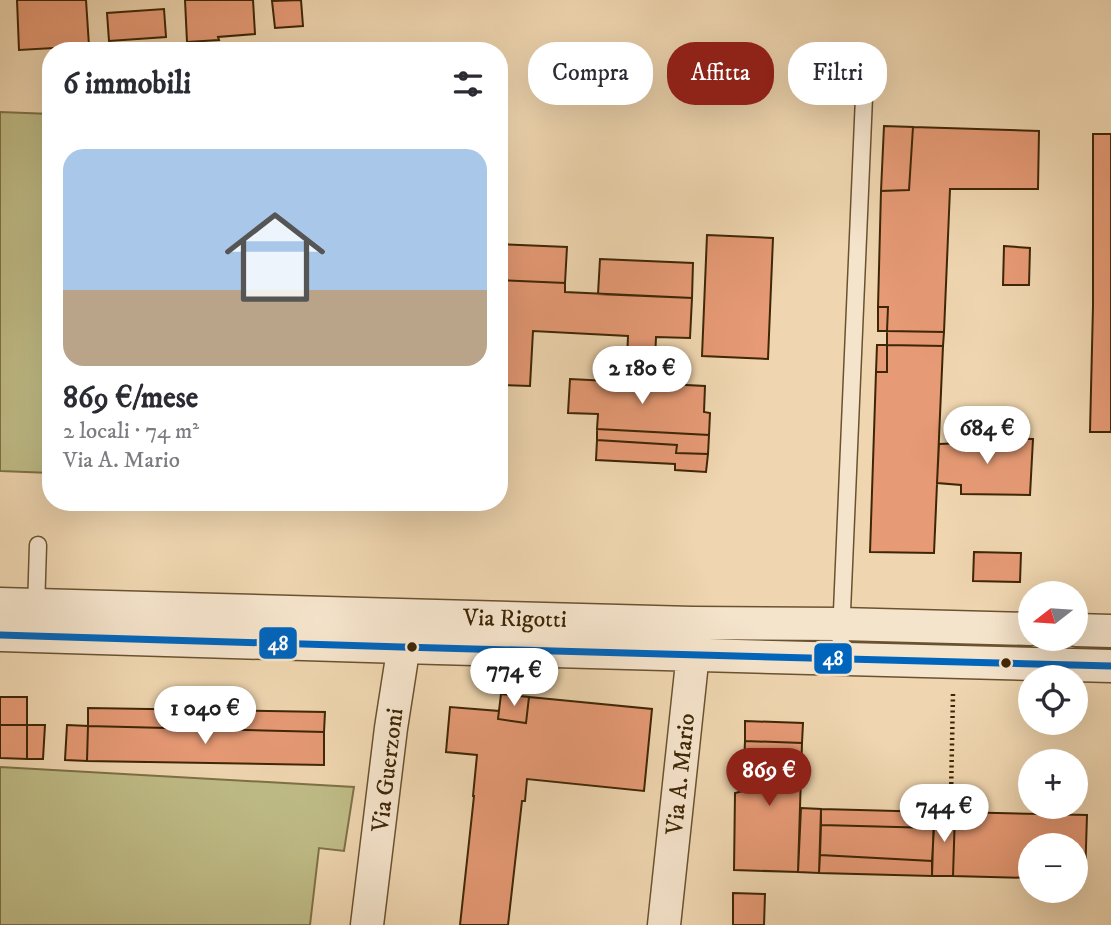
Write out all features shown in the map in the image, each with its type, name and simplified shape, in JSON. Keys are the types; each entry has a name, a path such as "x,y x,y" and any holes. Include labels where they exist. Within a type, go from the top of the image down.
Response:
{"street":[{"name":"Via Rigotti","path":"0,604 36,620 402,647 1111,666"},
{"name":"Via Rigotti","path":"0,635 36,620 403,616 1018,629"},
{"name":"Via Guerzoni","path":"367,925 401,664 403,616"},
{"name":"Via A. Mario","path":"664,925 691,671 692,623"},
{"path":"1088,630 1111,631"}],"lane":[{"path":"840,658 864,105"},
{"path":"36,620 38,545"}],"path":[{"path":"951,794 953,684"}],"shaded area":[{"path":"0,112 42,114 42,473 0,471"},
{"path":"0,767 354,787 344,851 319,848 310,925 0,925"}],"building":[{"path":"17,0 86,0 89,42 42,42 42,49 19,50"},
{"path":"185,0 253,0 255,34 187,42"},
{"path":"301,0 303,26 275,28 272,1"},
{"path":"164,9 166,37 109,41 107,13"},
{"path":"884,126 913,127 909,190 881,191"},
{"path":"913,127 1039,131 1038,189 950,189 944,332 887,331 888,307 878,307 881,191 909,190"},
{"path":"1093,134 1111,134 1111,432 1090,432"},
{"path":"707,235 773,238 768,359 702,356"},
{"path":"508,244 567,247 565,283 508,280"},
{"path":"1004,246 1030,248 1029,285 1003,285"},
{"path":"600,259 693,263 692,298 598,294"},
{"path":"508,280 565,283 565,292 692,298 690,338 656,337 654,383 626,382 628,336 533,331 530,386 508,385"},
{"path":"878,307 888,307 887,331 878,331"},
{"path":"887,331 944,332 943,346 887,345"},
{"path":"877,345 887,345 887,372 876,372"},
{"path":"887,345 943,346 934,553 870,552 876,372 887,372"},
{"path":"570,379 705,386 704,412 710,413 709,435 597,429 598,414 568,413"},
{"path":"597,429 709,435 708,454 676,453 677,445 597,440"},
{"path":"964,437 1033,439 1030,495 961,494 961,485 937,483 939,444 963,443"},
{"path":"597,440 677,445 676,453 708,454 706,472 675,470 675,464 596,460"},
{"path":"974,552 1021,553 1020,581 973,581"},
{"path":"501,694 529,697 526,723 498,719"},
{"path":"0,697 27,697 27,725 0,725"},
{"path":"529,697 652,709 644,791 527,779 525,801 522,801 508,925 460,925 477,755 446,752 450,707 499,711 498,719 526,723"},
{"path":"88,708 325,712 324,732 88,726"},
{"path":"745,721 803,723 802,743 745,741"},
{"path":"0,725 27,725 27,759 0,758"},
{"path":"27,725 45,725 43,759 27,759"},
{"path":"67,725 88,726 87,761 65,760"},
{"path":"88,726 324,732 324,765 87,761"},
{"path":"745,741 802,743 798,872 734,870 735,793 743,791"},
{"path":"801,808 821,809 819,873 798,872"},
{"path":"821,809 934,812 934,828 821,825"},
{"path":"934,812 955,812 953,876 932,876"},
{"path":"955,812 1018,813 1018,819 1087,819 1086,833 1018,833 1018,878 953,876"},
{"path":"821,825 934,828 932,861 820,855"},
{"path":"820,855 932,861 932,876 819,873"},
{"path":"733,893 765,894 764,925 733,925"}],"transit line":[{"name":"48","path":"0,635 1111,666"}]}
